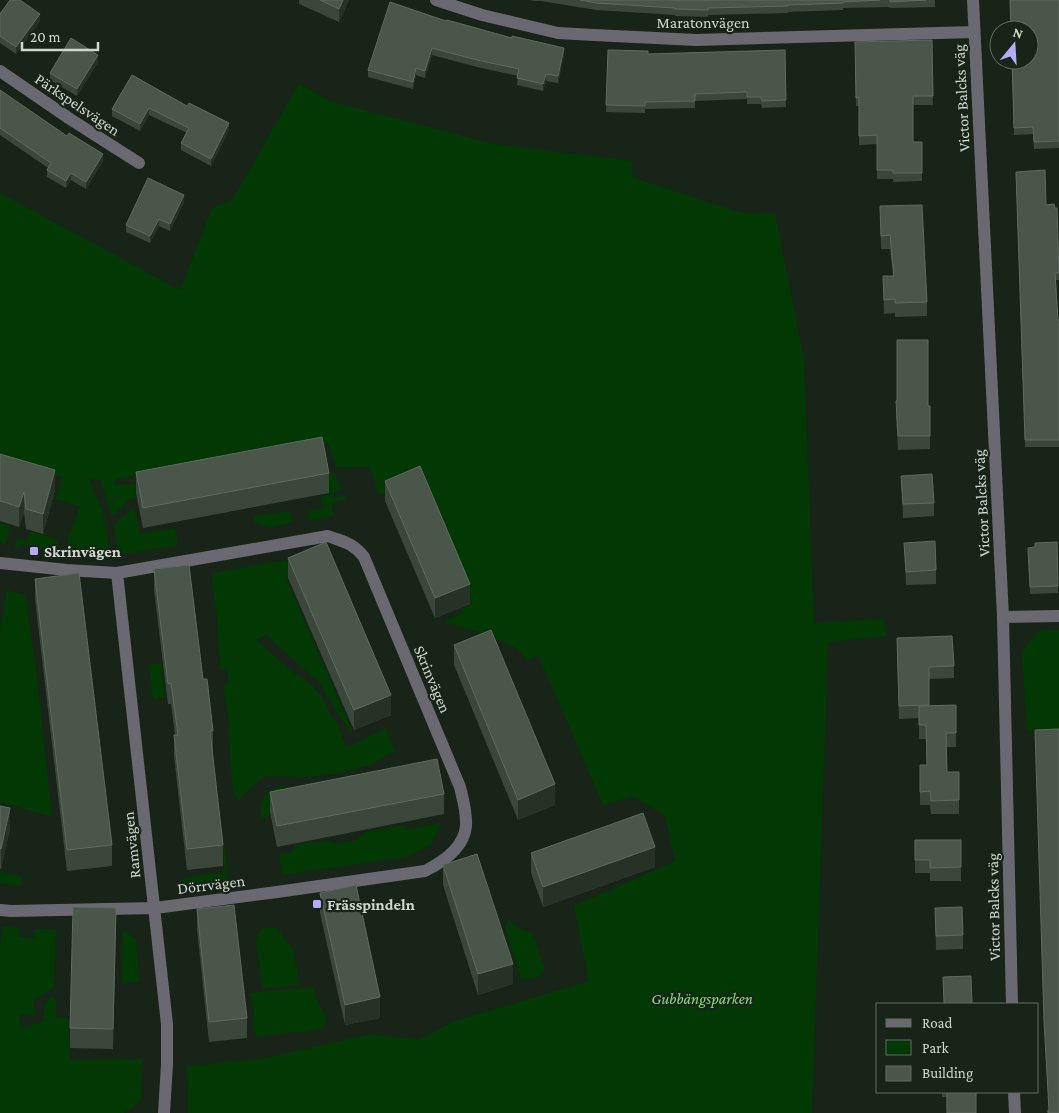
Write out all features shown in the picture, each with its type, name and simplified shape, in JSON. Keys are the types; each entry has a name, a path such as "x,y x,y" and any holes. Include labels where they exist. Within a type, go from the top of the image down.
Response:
{"street":[{"name":"Maratonvägen","path":"436,0 482,15 558,33 696,40 974,32"},
{"name":"Victor Balcks väg","path":"973,0 1003,618 1012,1003"},
{"name":"Pärkspelsvägen","path":"0,71 70,120 139,163"},
{"name":"Skrinvägen","path":"0,563 118,573 328,536 357,548 364,557 430,713 460,787 464,804 466,828 460,843 451,854 437,865 425,870"},
{"name":"Ramvägen","path":"118,573 167,1024 164,1113"},
{"path":"1003,618 1059,616"},
{"name":"Dörrvägen","path":"0,910 155,908 425,870"},
{"path":"1014,1093 1015,1113"}],"green space":[{"name":"Gubbängsparken","path":"299,83 329,101 494,144 632,161 632,177 742,213 775,214 804,360 814,623 884,619 887,636 828,642 812,1113 188,1113 187,1066 261,1059 371,1034 418,1040 455,1021 589,981 574,906 675,861 665,816 633,796 603,805 538,655 528,660 516,648 506,643 445,623 446,620 463,613 462,609 472,604 423,484 408,484 379,495 370,467 336,467 328,443 115,479 115,485 135,484 136,498 130,499 114,515 111,515 101,480 89,479 103,512 110,553 69,553 67,539 80,507 56,499 63,477 0,459 0,193 180,290 212,208 233,199"},
{"path":"326,472 335,473 341,489 332,493 334,498 344,495 346,499 331,505 334,515 309,521 308,511 323,508 321,496 330,494"},
{"path":"134,507 140,534 175,528 178,545 119,553 114,525"},
{"path":"291,511 292,522 270,528 254,522 253,516"},
{"path":"0,523 10,526 7,542 4,545 0,541"},
{"path":"30,531 54,538 59,543 57,550 31,550 31,547 20,544 19,548 15,547 15,542 20,539 27,541"},
{"path":"286,560 293,572 286,578 352,730 350,733 319,682 267,635 255,640 320,694 331,716 338,725 346,746 353,745 386,728 395,751 370,765 336,774 305,777 265,776 238,801 233,790 228,713 223,686 229,683 227,669 220,669 217,618 212,580 213,573"},
{"path":"7,590 25,595 36,669 52,817 0,802 0,631"},
{"path":"1059,630 1059,730 1027,731 1022,652 1039,631"},
{"path":"161,663 165,697 153,699 149,664"},
{"path":"281,786 291,787 294,806 269,811 270,816 261,818 260,807 264,797"},
{"path":"441,823 431,844 410,856 283,875 279,855 292,852 295,845 327,840 338,844 356,840 366,832 405,825 406,830"},
{"path":"222,847 225,847 228,884 198,888 182,885 183,878 225,872"},
{"path":"0,871 22,877 21,886 0,883"},
{"path":"509,919 519,928 532,932 545,970 537,977 521,979 505,928"},
{"path":"3,926 19,928 19,937 34,938 35,929 56,929 54,987 33,1001 36,1016 20,1014 21,1028 43,1022 45,1003 52,996 56,1000 56,1018 68,1018 70,1060 142,1059 141,1098 132,1108 123,1113 0,1113 0,945"},
{"path":"276,927 293,950 300,985 263,988 256,941 261,929"},
{"path":"123,930 136,939 139,982 122,982"},
{"path":"314,987 316,998 326,1019 324,1027 307,1032 290,1032 256,1037 253,1028 254,1007 250,993"}],"building":[{"path":"10,0 20,0 40,14 16,47 0,36 0,14"},
{"path":"320,0 343,0 339,9"},
{"path":"580,0 880,0 788,6 708,8 708,10 596,3"},
{"path":"890,0 926,0 890,2"},
{"path":"1010,0 1059,0 1059,141 1034,142 1033,127 1014,128 1012,70 1039,70 1039,20 1011,20"},
{"path":"390,2 446,21 512,38 512,36 564,48 558,76 546,74 543,84 517,78 519,69 432,48 425,71 416,68 413,82 368,70"},
{"path":"71,38 98,55 77,89 50,73"},
{"path":"932,40 933,96 913,96 913,142 922,142 922,173 893,173 893,170 877,170 877,135 859,136 859,97 856,98 855,42"},
{"path":"608,50 648,51 648,54 785,50 786,100 762,101 761,97 747,97 747,92 695,94 695,101 645,102 645,106 606,105"},
{"path":"132,75 187,106 189,103 229,123 211,159 181,143 189,128 149,108 140,124 112,109"},
{"path":"0,90 67,136 69,133 103,154 86,182 71,173 66,181 47,170 51,163 0,128"},
{"path":"1045,170 1046,205 1054,204 1055,208 1057,208 1059,273 1055,273 1059,320 1059,440 1025,440 1016,172"},
{"path":"148,178 184,195 170,224 159,219 150,236 126,225"},
{"path":"922,205 927,302 895,303 895,299 884,300 883,276 894,276 890,235 881,236 880,206"},
{"path":"897,340 928,340 930,436 898,436 896,401"},
{"path":"322,437 329,473 143,508 136,472"},
{"path":"0,454 55,470 43,514 26,509 24,492 19,507 0,501"},
{"path":"420,466 470,584 435,598 385,481"},
{"path":"932,474 934,503 903,504 901,476"},
{"path":"935,541 936,570 906,572 904,543"},
{"path":"326,542 391,695 354,710 288,558"},
{"path":"1057,542 1058,586 1030,587 1028,548 1035,547 1035,543"},
{"path":"189,565 203,679 207,679 213,731 210,731 223,845 187,849 174,735 178,735 171,683 168,684 154,569"},
{"path":"79,573 112,845 67,850 35,579"},
{"path":"491,630 555,784 518,800 454,645"},
{"path":"952,636 954,666 929,667 929,705 899,706 897,638"},
{"path":"956,705 956,733 946,733 947,772 959,772 959,800 931,801 930,791 920,792 920,765 927,765 926,725 919,725 919,706"},
{"path":"1059,729 1059,1113 1048,1113 1035,730"},
{"path":"437,759 444,794 277,826 270,792"},
{"path":"0,806 10,808 1,849 0,848"},
{"path":"643,813 655,847 543,887 531,853"},
{"path":"915,840 961,840 961,867 930,868 930,860 915,860"},
{"path":"477,854 513,964 478,974 443,865"},
{"path":"356,885 380,997 345,1005 320,893"},
{"path":"234,905 247,1018 209,1022 197,909"},
{"path":"73,907 116,908 113,1029 70,1028"},
{"path":"962,907 963,935 936,936 935,908"},
{"path":"971,976 972,1003 944,1003 943,977"},
{"path":"947,1093 976,1093 976,1113 947,1113"}],"place":[{"name":"Skrinvägen","path":"34,551"},
{"name":"Frässpindeln","path":"317,904"}]}
